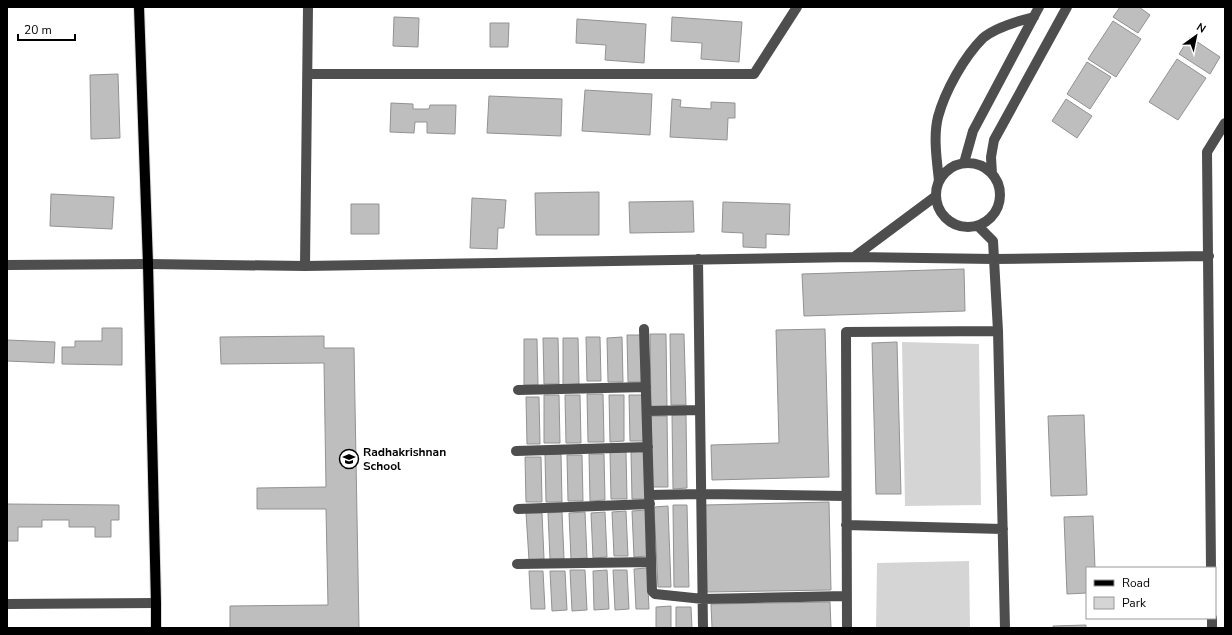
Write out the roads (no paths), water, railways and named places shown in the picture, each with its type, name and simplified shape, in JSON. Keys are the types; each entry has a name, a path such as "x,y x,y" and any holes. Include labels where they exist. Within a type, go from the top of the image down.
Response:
{"main road":[{"path":"139,7 148,264 156,628"}],"street":[{"path":"305,266 308,7"},
{"path":"308,74 754,74 797,7"},
{"path":"964,163 973,131 1039,7"},
{"path":"992,174 991,157 994,140 1067,7"},
{"path":"939,181 945,172 954,166 964,163 974,164 984,168 992,174 998,183 1000,204 995,214 988,221 978,226 968,228 949,222 942,215 936,196 939,181 935,151 938,118 951,84 962,64 984,37 1008,24 1034,17"},
{"path":"1211,567 1207,152 1225,123"},
{"path":"854,257 936,196"},
{"path":"978,226 993,241 998,331 1005,628"},
{"path":"7,265 148,264 305,266 854,257 994,259 1209,256"},
{"path":"698,260 703,628"},
{"path":"644,329 652,591 655,594 703,599 846,596"},
{"path":"847,628 846,332 998,331"},
{"path":"518,390 646,387"},
{"path":"647,411 700,410"},
{"path":"516,451 648,447"},
{"path":"518,509 650,500 701,494 846,496"},
{"path":"846,525 1003,529"},
{"path":"517,564 651,562"},
{"path":"7,604 156,603"}],"place":[{"name":"Radhakrishnan School","path":"349,459"}]}
